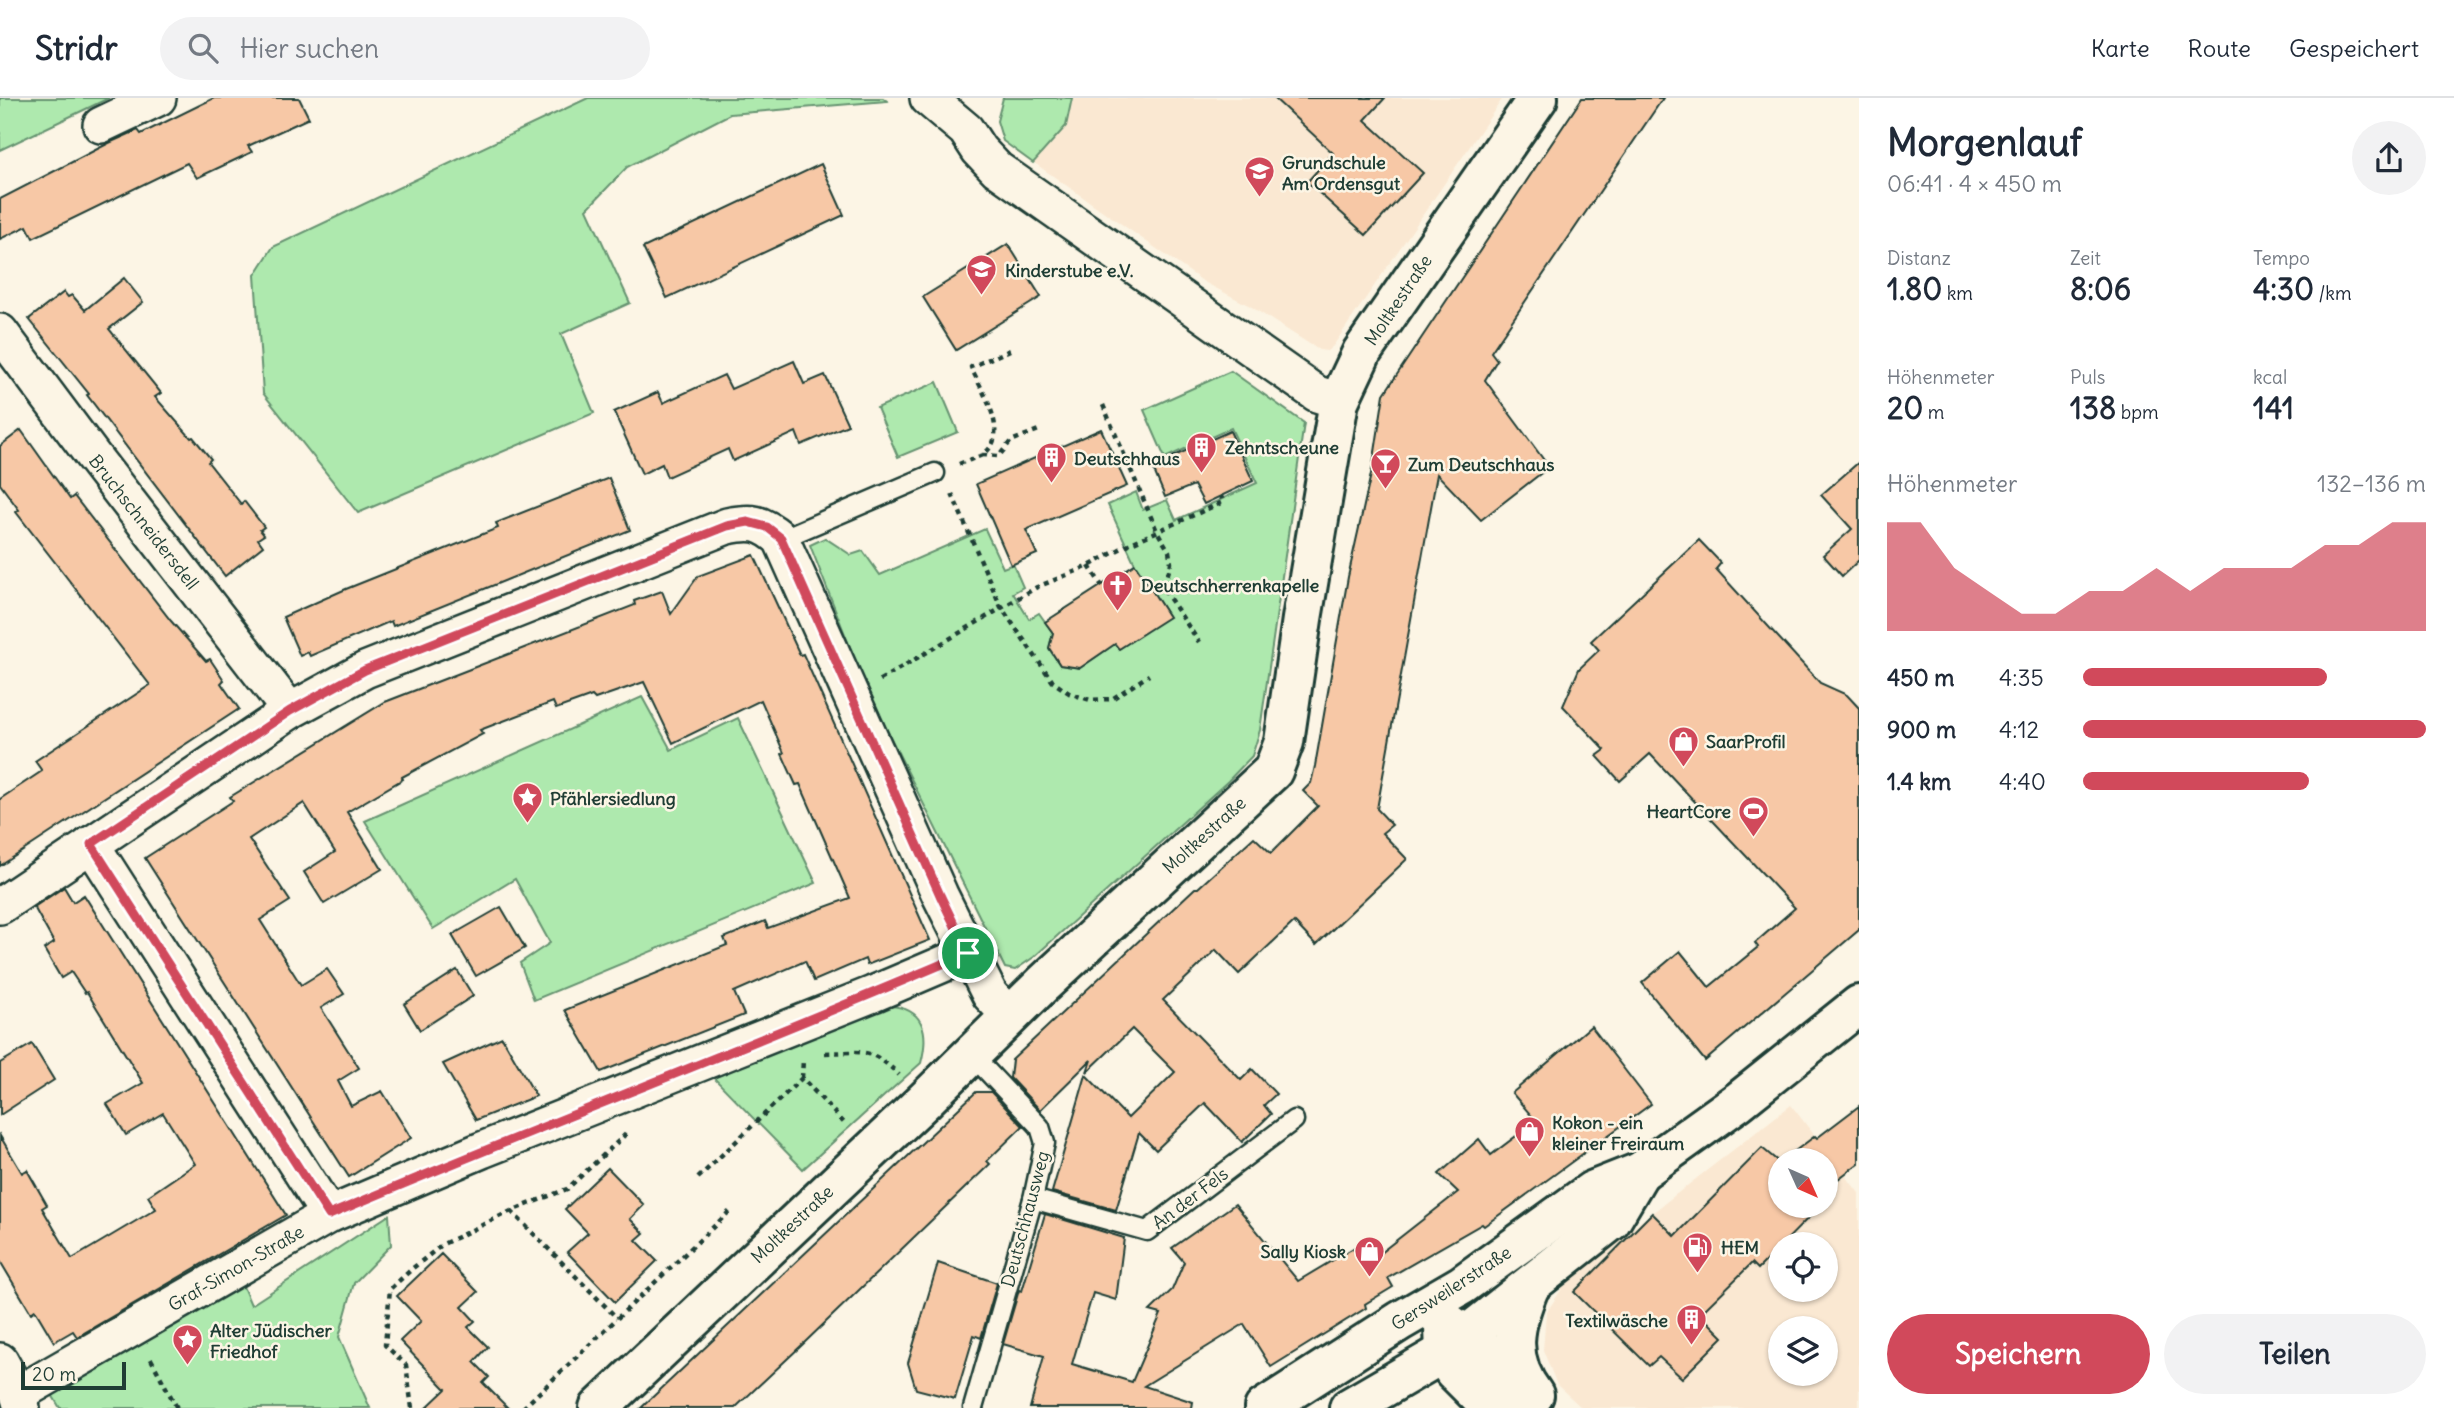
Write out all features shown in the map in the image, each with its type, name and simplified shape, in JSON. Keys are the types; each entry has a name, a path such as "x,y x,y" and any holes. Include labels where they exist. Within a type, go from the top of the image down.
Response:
{"street":[{"path":"101,125 158,98"},
{"path":"928,98 970,114 979,150 997,169 1309,389 1339,401"},
{"name":"Moltkestraße","path":"599,1408 1010,1016 1273,771 1284,742 1339,401 1362,352 1538,98"},
{"name":"Bruchschneidersdell","path":"0,332 290,711"},
{"path":"0,906 290,711 365,670 727,526 748,522 767,527 781,538 940,895 990,995 1010,1016"},
{"path":"91,844 329,1215"},
{"name":"Graf-Simon-Straße","path":"20,1401 134,1327 329,1215 968,953"},
{"name":"Gersweilerstraße","path":"1264,1408 1400,1321 1462,1285 1592,1191 1640,1172 1739,1101 1859,1005"},
{"name":"Gersweilerstraße","path":"1349,1408 1452,1335 1530,1286 1611,1221 1640,1172"},
{"path":"1462,1285 1452,1335 1454,1371 1491,1408"},
{"path":"1530,1286 1521,1306 1514,1340 1523,1381 1545,1408"},
{"path":"1400,1321 1481,1346 1508,1393 1522,1408"},
{"path":"0,1361 20,1401"}],"lane":[{"path":"781,538 939,472"},
{"name":"Deutschhausweg","path":"971,1054 1040,1127 1045,1143 1033,1199 974,1408"},
{"name":"An der Fels","path":"1033,1199 1147,1231 1294,1120"}],"path":[{"path":"1010,351 971,367 996,423 996,437 992,446 982,455 939,472 1001,607 1053,682 1069,693 1090,700 1112,699 1149,676"},
{"path":"1103,405 1157,531 1170,551 1171,563 1165,584 1166,593 1199,642"},
{"path":"982,455 999,456 1012,441 1041,429"},
{"path":"873,684 1037,587 1089,566 1157,531 1223,502 1221,496"},
{"path":"1089,566 1102,586"},
{"path":"818,1053 867,1052 883,1059 904,1079"},
{"path":"698,1178 802,1078 804,1059 812,1056"},
{"path":"802,1078 848,1128"},
{"path":"412,1408 406,1365 385,1345 390,1290 443,1244 512,1211 567,1189 630,1129"},
{"path":"512,1211 617,1318"},
{"path":"523,1408 730,1211"},
{"path":"703,1237 710,1244"},
{"path":"134,1327 177,1408"}],"shaded area":[{"name":"Grundschule Am Ordensgut","path":"1003,98 1503,98 1327,351 1319,350 1250,306 1204,282 1003,141 997,121"},
{"path":"1791,1105 1824,1148 1768,1148 1768,1218 1838,1218 1838,1166 1859,1193 1859,1408 1582,1408 1557,1385 1543,1350 1546,1313 1563,1287 1593,1259"}],"green space":[{"path":"0,98 109,98 0,150"},
{"path":"588,98 883,98 887,101 730,114 627,167 587,209 630,303 561,334 594,413 358,513 263,393 255,275 273,247"},
{"path":"1003,98 1072,98 1066,126 1033,163 1003,141 997,121"},
{"path":"1231,371 1304,423 1260,730 1252,756 1228,781 1034,957 1015,970 1005,968 866,688 810,545 825,538 851,555 863,551 880,575 985,529 1003,568 1013,564 1023,587 1013,593 1029,619 1039,613 1053,633 1049,648 1060,665 1080,668 1115,644 1119,649 1168,616 1135,564 1108,505 1136,492 1143,510 1167,500 1176,520 1257,483 1231,428 1165,458 1144,410"},
{"path":"937,382 958,432 898,457 877,408"},
{"path":"642,697 671,750 738,718 816,883 534,1000 520,963 550,943 515,879 433,929 365,821"},
{"path":"889,1006 910,1012 922,1024 924,1042 921,1063 803,1169 711,1075"},
{"path":"389,1215 391,1245 354,1283 339,1337 370,1408 60,1408 51,1393 241,1282 251,1305"}],"building":[{"path":"214,98 299,98 309,118 248,146 252,152 197,178 187,163 33,238 27,226 0,239 0,199 109,143 138,130 141,134"},
{"path":"1274,98 1385,98 1365,120 1423,173 1366,235 1307,182 1333,153"},
{"path":"1582,98 1663,98 1491,352 1497,360 1485,380 1549,467 1481,520 1437,474 1377,809 1392,825 1382,833 1407,859 1316,945 1294,922 1239,974 1216,950 1163,1000 1241,1080 1252,1069 1276,1094 1264,1105 1271,1114 1242,1142 1205,1103 1156,1150 1139,1133 1116,1210 1052,1192 1086,1075 1128,1118 1175,1072 1132,1029 1087,1072 1091,1060 1040,1110 1010,1078 1012,1060 1195,888 1254,837 1271,853 1318,806 1303,791 1311,783 1315,766 1348,577 1373,465 1384,394"},
{"path":"821,164 844,215 667,298 643,248"},
{"name":"Kinderstube e.V.","path":"1008,244 1041,297 956,350 923,297"},
{"path":"124,278 143,302 109,329 161,393 155,397 191,438 193,437 211,459 208,462 241,504 244,501 264,527 260,530 264,535 258,539 263,546 225,576 87,395 89,394 29,319 64,292 68,297 72,295 85,310"},
{"path":"794,361 804,384 825,375 848,425 801,445 796,432 733,461 728,449 667,477 662,464 642,474 614,412 658,392 663,403 724,375 731,389"},
{"name":"Deutschhaus","path":"1101,429 1127,486 1026,530 1037,554 1011,565 976,484"},
{"path":"21,430 70,499 74,496 171,621 206,661 210,659 224,680 221,683 239,709 0,866 0,799 42,771 35,761 150,685 16,512 19,510 0,484 0,446"},
{"name":"Zehntscheune","path":"1230,431 1253,481 1204,504 1194,485 1165,497 1152,466"},
{"path":"1859,462 1859,560 1842,576 1823,555 1852,529 1821,495"},
{"path":"609,478 630,530 393,626 391,621 310,656 308,652 300,656 283,617 498,528 496,523"},
{"path":"1699,540 1721,563 1716,569 1820,683 1847,695 1859,708 1859,930 1705,1061 1642,983 1680,951 1709,987 1758,947 1755,943 1795,908 1650,754 1620,781 1597,756 1605,750 1563,706 1579,669 1599,650 1591,641"},
{"path":"754,555 800,655 803,654 930,940 867,965 865,959 814,981 805,961 734,992 744,1015 601,1072 565,1010 727,945 724,938 765,921 768,928 850,898 800,784 796,785 782,754 784,753 761,700 673,743 644,682 556,709 553,702 480,730 483,734 402,777 403,779 347,812 382,869 324,904 304,872 335,852 304,803 249,839 290,901 260,920 301,985 327,969 344,994 321,1008 359,1068 338,1081 351,1106 382,1091 411,1138 349,1177 145,858 233,801 230,797 385,702 635,605 634,601 662,591 671,614 698,576"},
{"name":"Deutschherrenkapelle","path":"1135,564 1169,617 1119,649 1115,644 1080,668 1060,665 1049,648 1053,633 1045,622"},
{"path":"64,887 73,902 84,895 286,1215 77,1337 73,1331 54,1342 35,1310 31,1313 0,1261 0,1136 22,1173 27,1170 47,1205 42,1208 72,1259 156,1209 148,1196 195,1164 163,1113 126,1135 107,1104 143,1083 87,992 85,993 71,972 61,978 44,949 54,943 34,907"},
{"path":"501,907 525,948 476,976 452,935"},
{"path":"457,970 473,996 420,1030 404,1004"},
{"path":"1591,1026 1651,1104 1484,1226 1482,1224 1388,1278 1393,1287 1365,1304 1366,1308 1271,1367 1244,1324 1144,1386 1193,1402 1192,1408 1030,1408 1044,1356 1003,1344 1045,1214 1124,1238 1116,1300 1093,1293 1072,1364 1132,1382 1161,1314 1150,1311 1172,1290 1184,1262 1172,1248 1235,1204 1298,1281 1365,1241 1375,1257 1458,1192 1439,1174 1479,1139 1491,1155 1536,1121 1512,1093"},
{"path":"502,1037 536,1096 476,1120 443,1064"},
{"path":"32,1044 54,1080 0,1115 0,1063"},
{"path":"976,1092 991,1092 1023,1126 987,1161 990,1164 802,1345 735,1408 641,1408"},
{"path":"1859,1106 1859,1163 1838,1179 1838,1148 1799,1148 1815,1136 1817,1138"},
{"path":"1762,1148 1768,1153 1768,1218 1808,1218 1794,1232 1768,1232 1768,1259 1758,1269 1752,1263 1700,1314 1723,1337 1682,1378 1659,1357 1649,1366 1574,1292 1652,1213 1675,1236"},
{"path":"608,1168 644,1205 630,1219 644,1233 636,1240 657,1261 615,1302 567,1252 588,1233 565,1209"},
{"path":"441,1254 478,1292 462,1307 475,1321 468,1327 488,1347 474,1362 489,1377 483,1383 508,1408 426,1408 446,1389 400,1341 421,1321 397,1296"},
{"path":"938,1263 997,1283 981,1338 974,1335 955,1399 916,1389 908,1363"}],"place":[{"name":"Grundschule Am Ordensgut","path":"1259,199"},
{"name":"Kinderstube e.V.","path":"982,297"},
{"name":"Zehntscheune","path":"1202,474"},
{"name":"Deutschhaus","path":"1051,485"},
{"name":"Zum Deutschhaus","path":"1385,491"},
{"name":"Deutschherrenkapelle","path":"1118,612"},
{"name":"SaarProfil","path":"1683,768"},
{"name":"Pfählersiedlung","path":"527,825"},
{"name":"HeartCore","path":"1754,838"},
{"name":"Kokon - ein kleiner Freiraum","path":"1529,1159"},
{"name":"HEM","path":"1698,1274"},
{"name":"Sally Kiosk","path":"1369,1278"},
{"name":"Textilwäsche","path":"1691,1347"},
{"name":"Alter Jüdischer Friedhof","path":"187,1367"}],"route":[{"path":"748,522 767,527 781,538 968,953 329,1215 91,844 290,711 365,670 727,526 748,522"}]}
